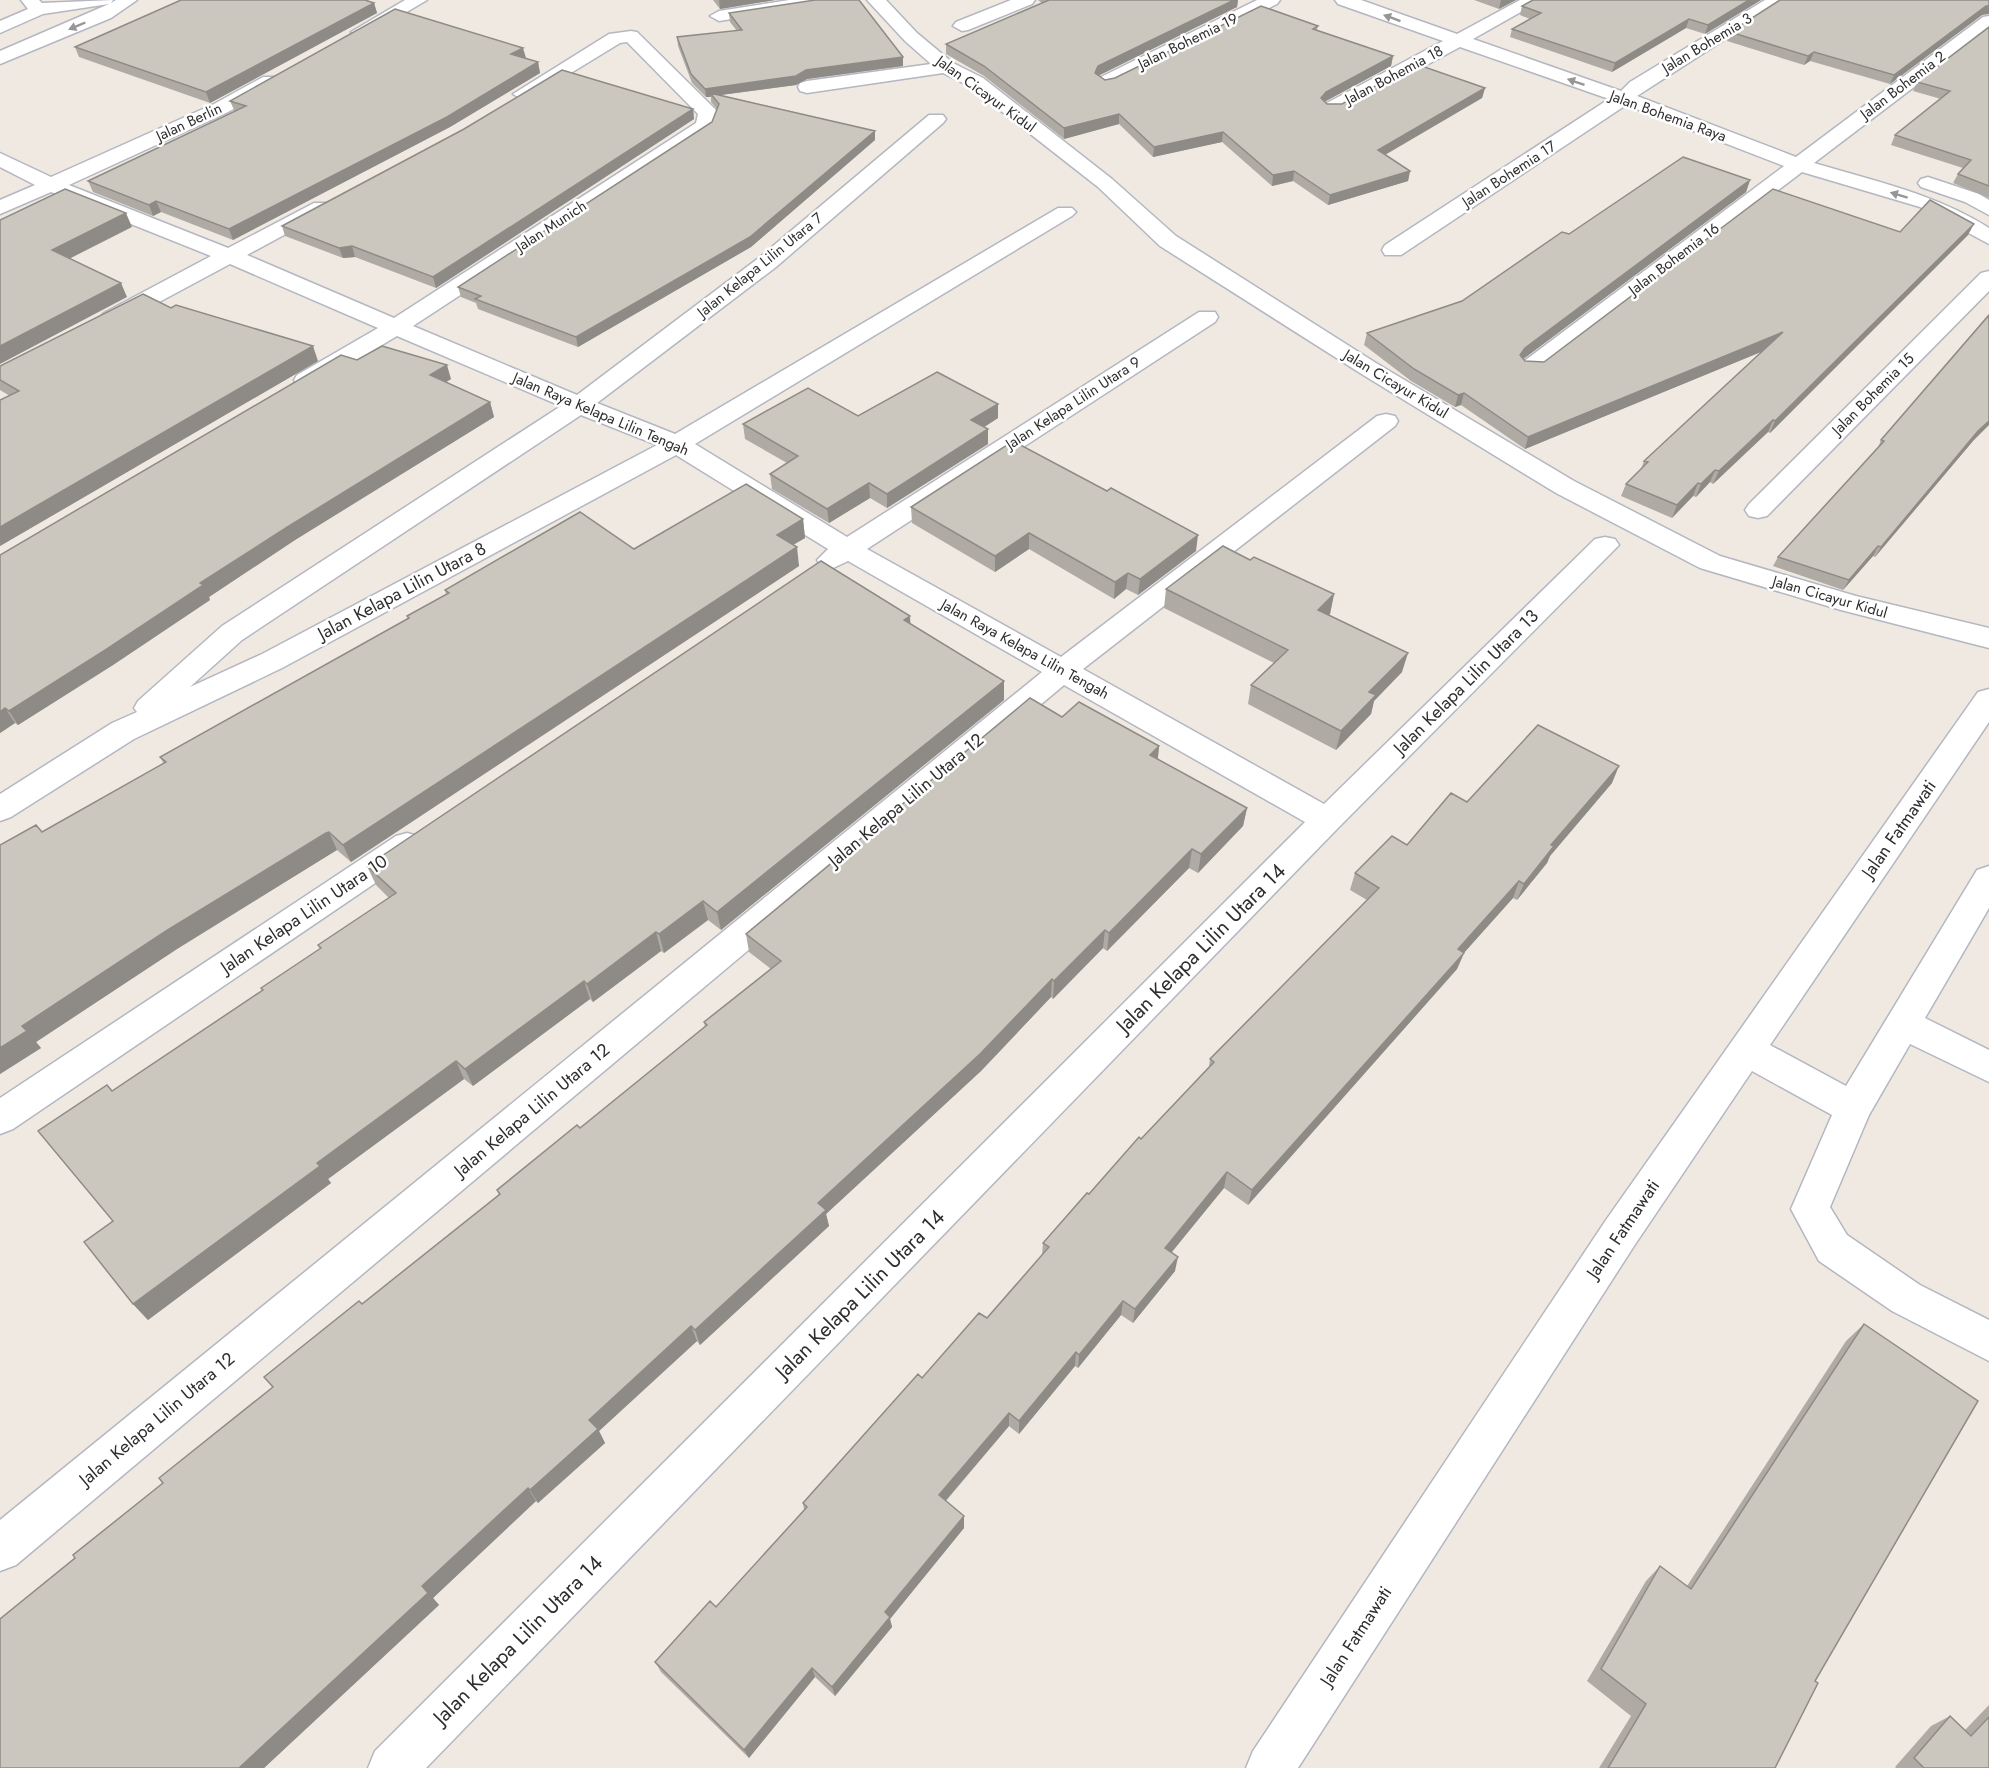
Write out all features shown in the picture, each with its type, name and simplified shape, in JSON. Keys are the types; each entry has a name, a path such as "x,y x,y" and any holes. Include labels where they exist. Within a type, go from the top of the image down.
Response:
{"street":[{"path":"0,28 26,18 33,5 104,0"},
{"path":"0,58 105,14 128,0"},
{"path":"346,40 418,0"},
{"path":"719,16 823,0"},
{"name":"Jalan Cicayur Kidul","path":"876,0 911,37 946,67 976,82 1105,183 1168,241 1368,368 1565,487 1710,562 1851,604 1989,638"},
{"path":"962,26 999,5 1026,0"},
{"name":"Jalan Bohemia 19","path":"1106,82 1271,0"},
{"name":"Jalan Bohemia Raya","path":"1344,0 1456,41 1771,134"},
{"name":"Jalan Bohemia Raya","path":"1393,0 1479,29 1797,164 1928,203 1959,218 1989,238"},
{"name":"Jalan Bohemia 18","path":"1332,108 1533,0"},
{"name":"Jalan Bohemia 3","path":"1630,92 1777,0"},
{"name":"Jalan Bohemia 2","path":"1816,150 1989,21"},
{"name":"Jalan Munich","path":"284,393 396,327 705,126 708,113 704,106 631,36 615,38 507,103"},
{"path":"807,87 946,67"},
{"name":"Jalan Berlin","path":"0,208 221,108 284,74"},
{"name":"Jalan Bohemia 17","path":"1393,250 1630,92"},
{"name":"Jalan Kelapa Lilin Utara 7","path":"579,405 768,262 936,119"},
{"path":"1794,142 1838,156"},
{"name":"Jalan Bohemia 16","path":"1531,367 1816,150"},
{"name":"Jalan Raya Kelapa Lilin Tengah","path":"0,159 51,185 230,256 579,405 677,444 847,549 1327,820"},
{"path":"1905,176 1972,198 1989,209"},
{"path":"94,328 333,200"},
{"path":"677,444 1065,212"},
{"name":"Jalan Bohemia 15","path":"1758,510 1989,278"},
{"name":"Jalan Kelapa Lilin Utara 9","path":"847,549 1207,316"},
{"name":"Jalan Kelapa Lilin Utara 8","path":"123,731 232,633 579,405"},
{"name":"Jalan Kelapa Lilin Utara 12","path":"0,1549 1063,670 1386,421"},
{"name":"Jalan Kelapa Lilin Utara 8","path":"0,809 123,731 272,661 677,444"},
{"name":"Jalan Kelapa Lilin Utara 13","path":"1327,820 1605,545"},
{"path":"808,576 847,549"},
{"name":"Jalan Fatmawati","path":"1270,1768 1620,1233 1989,699"},
{"name":"Jalan Kelapa Lilin Utara 14","path":"392,1768 1327,820"},
{"name":"Jalan Kelapa Lilin Utara 10","path":"0,1118 434,827"},
{"path":"1989,879 1853,1108 1810,1209 1833,1248 1906,1298 1989,1341"},
{"path":"1903,1023 1989,1067"},
{"path":"1747,1050 1853,1108"}],"building":[{"path":"181,0 365,0 374,3 206,92 75,47"},
{"path":"815,0 859,0 903,57 806,70 796,76 705,89 691,74 677,37 742,30 729,13"},
{"path":"1049,0 1234,0 1098,66 1095,73 1105,80 1115,78 1261,6 1318,26 1313,29 1393,56 1326,92 1321,98 1327,104 1342,104 1416,64 1485,88 1378,150 1410,171 1330,195 1294,171 1273,175 1223,132 1154,147 1119,114 1064,128 984,66 946,44"},
{"path":"1533,0 1749,0 1708,25 1689,19 1615,63 1512,29 1541,13 1522,6"},
{"path":"1780,0 1989,0 1989,6 1894,75 1814,52 1808,56 1730,32"},
{"path":"395,9 523,48 511,54 538,62 447,117 229,229 156,201 149,205 88,181 246,106 230,101"},
{"path":"1989,27 1989,186 1958,174 1971,160 1895,135 1950,91 1917,82"},
{"path":"562,70 693,109 433,277 352,246 339,248 282,226 464,129"},
{"path":"710,93 875,131 750,237 576,337 475,299 481,296 458,287 712,122 719,104"},
{"path":"1683,157 1750,180 1525,348 1520,355 1525,361 1544,362 1773,189 1900,232 1930,200 1974,224 1775,421 1773,420 1719,471 1715,470 1701,484 1698,483 1677,505 1626,484 1648,462 1644,461 1783,332 1528,437 1464,393 1458,395 1414,369 1367,333 1462,301 1562,232 1569,234"},
{"path":"65,189 126,213 52,250 121,283 0,346 0,220"},
{"path":"143,294 171,308 176,305 313,346 0,527 0,400 19,391 0,380 0,366"},
{"path":"1989,315 1989,421 1978,431 1881,547 1878,546 1849,580 1778,557 1884,441 1881,440"},
{"path":"382,346 447,365 430,375 490,402 200,583 203,585 9,711 5,708 0,712 0,555 341,355 357,360"},
{"path":"937,372 998,404 971,420 988,429 887,494 869,483 827,509 770,474 798,456 743,424 808,388 858,416"},
{"path":"1013,441 1107,491 1111,488 1198,535 1140,579 1128,573 1115,582 1029,533 995,556 911,507"},
{"path":"746,484 803,519 777,535 797,547 343,845 329,832 326,833 166,931 22,1026 27,1031 0,1048 0,845 36,825 42,832 166,762 160,757 409,618 407,616 449,593 445,590 580,512 634,549"},
{"path":"1223,546 1250,560 1254,557 1334,594 1318,610 1408,653 1369,692 1376,695 1341,731 1251,685 1288,650 1166,589"},
{"path":"821,561 910,616 904,620 1004,681 717,912 703,901 659,934 656,932 587,984 584,981 465,1069 456,1061 317,1163 320,1166 133,1304 84,1242 113,1221 38,1131 107,1085 112,1091 263,990 261,988 321,948 318,945 396,893 367,866"},
{"path":"1030,698 1062,717 1079,702 1159,746 1150,755 1247,808 1201,854 1192,849 1109,933 1105,930 1054,981 1052,979 980,1054 818,1203 826,1210 695,1330 691,1326 589,1420 598,1429 530,1490 528,1488 422,1586 428,1593 239,1768 0,1768 0,1619 75,1558 73,1555 163,1483 159,1478 273,1387 264,1377 359,1301 362,1304 500,1194 497,1190 577,1125 580,1128 707,1025 704,1022 781,961 746,934"},
{"path":"1538,725 1619,766 1551,845 1554,846 1524,884 1519,881 1458,949 1464,953 1252,1190 1227,1172 1165,1248 1178,1257 1135,1309 1123,1301 1079,1355 1076,1352 1019,1421 1009,1413 939,1495 964,1516 885,1612 890,1617 832,1687 812,1668 744,1750 655,1662 710,1601 716,1607 807,1507 803,1503 918,1374 922,1378 979,1313 987,1318 1049,1247 1043,1243 1087,1193 1089,1194 1139,1137 1141,1139 1214,1062 1210,1059 1379,888 1355,873 1392,836 1407,845 1451,793 1467,802"},
{"path":"1864,1324 1978,1401 1815,1681 1818,1683 1775,1768 1608,1768 1646,1704 1601,1669 1660,1566 1691,1589"},
{"path":"1950,1716 1971,1736 1989,1717 1989,1768 1924,1768 1914,1758"}]}
